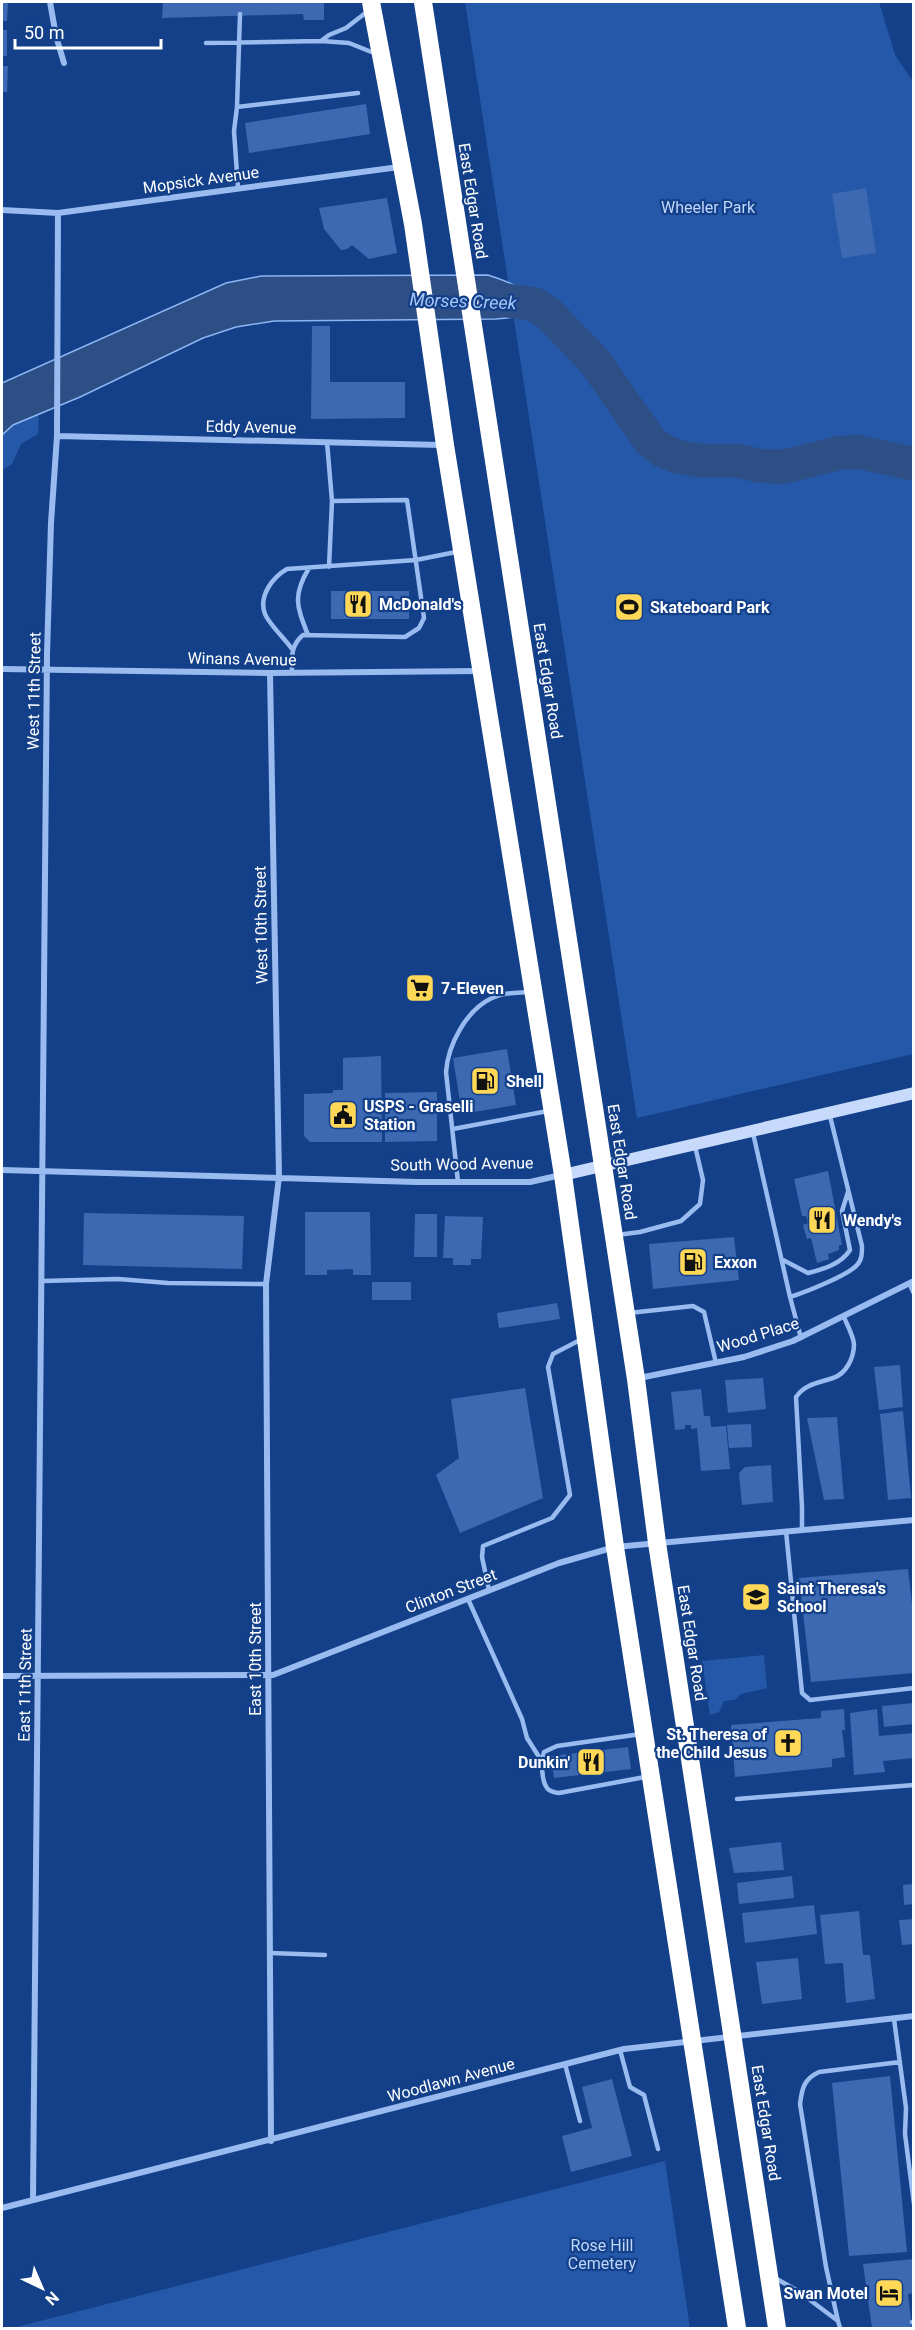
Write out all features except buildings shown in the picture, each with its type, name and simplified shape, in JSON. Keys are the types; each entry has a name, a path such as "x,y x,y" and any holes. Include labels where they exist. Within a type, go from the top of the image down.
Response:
{"highway":[{"name":"East Edgar Road","path":"423,2 636,1379 657,1543 777,2328"},
{"path":"372,4 413,224 445,445 563,1174 615,1547 737,2328"}],"main road":[{"name":"South Wood Avenue","path":"563,1174 914,1094"}],"street":[{"path":"50,2 64,63"},
{"name":"Mopsick Avenue","path":"2,210 58,213 403,166"},
{"name":"West 11th Street","path":"43,1170 47,670 51,523 57,436 58,213"},
{"name":"Eddy Avenue","path":"57,436 445,445"},
{"name":"Winans Avenue","path":"2,669 270,673 482,671"},
{"name":"West 10th Street","path":"270,673 279,1177"},
{"name":"South Wood Avenue","path":"2,1170 458,1182 530,1182 563,1174"},
{"name":"East 11th Street","path":"33,2200 43,1170"},
{"name":"East 10th Street","path":"271,2141 266,1284 279,1177"},
{"path":"912,1282 914,1292"},
{"name":"Wood Place","path":"636,1379 762,1352 801,1338 912,1282"},
{"name":"Clinton Street","path":"2,1677 268,1675 559,1563 615,1547 914,1520"},
{"name":"Woodlawn Avenue","path":"2,2208 620,2050 914,2016"}],"lane":[{"path":"321,41 346,28 372,4"},
{"path":"238,188 234,130 237,107 240,14"},
{"path":"206,43 321,41 349,43 381,56"},
{"path":"237,107 358,93"},
{"path":"327,442 332,501 329,567"},
{"path":"292,649 303,635 405,637 413,634 424,618 407,500 332,501"},
{"path":"292,673 292,649 265,614 264,598 276,575 287,569 416,560 462,550"},
{"path":"308,635 297,598 300,583 309,568"},
{"path":"458,1182 446,1072 447,1055 453,1040 465,1022 490,998 506,993 532,992"},
{"path":"453,1129 551,1111"},
{"path":"790,1297 858,1265 861,1256 862,1246 829,1112"},
{"path":"752,1130 801,1338"},
{"path":"614,1236 681,1221 700,1204 703,1180 694,1143"},
{"path":"783,1260 808,1273 824,1269 844,1259 850,1250 842,1210 849,1191"},
{"path":"42,1281 118,1279 266,1284"},
{"path":"625,1314 693,1306 704,1312 716,1363"},
{"path":"801,1530 802,1507 796,1397 800,1391 816,1382 841,1374 849,1364 854,1342 843,1317"},
{"path":"489,1590 482,1557 483,1546 552,1518 570,1495 548,1367 553,1354 585,1337"},
{"path":"786,1531 802,1693 810,1700 914,1688"},
{"path":"468,1599 522,1719 527,1738 541,1760 546,1787 550,1791 559,1793 651,1780"},
{"path":"541,1760 544,1752 557,1746 644,1734"},
{"path":"737,1799 914,1785"},
{"path":"270,1953 325,1955"},
{"path":"894,2019 906,2108 907,2166 914,2204"},
{"path":"620,2050 630,2087 644,2095 658,2149"},
{"path":"840,2328 826,2267 800,2104 802,2088 808,2077 819,2072 900,2062"},
{"path":"565,2064 580,2121"},
{"path":"769,2274 798,2291 838,2321"}],"green space":[{"name":"Wheeler Park","path":"465,2 879,2 895,55 914,83 913,1054 637,1118"},
{"path":"39,414 38,434 21,444 12,464 2,470 2,435 13,425"},
{"path":"764,1655 767,1688 741,1694 735,1700 724,1701 719,1712 710,1715 702,1661"},
{"name":"Rose Hill Cemetery","path":"665,2161 690,2328 13,2328"}],"water":[{"path":"488,275 522,289 549,314 496,319 274,321 236,327 203,338 80,397 13,425 2,435 2,383 226,283 261,276"}],"waterway":[{"name":"Morses Creek","path":"504,300 534,304 549,314 595,362 651,442 663,451 679,457 702,461 738,461 761,466 783,467 839,453 859,452 914,464"}],"place":[{"name":"McDonald's","path":"358,604"},
{"name":"Skateboard Park","path":"629,607"},
{"name":"7-Eleven","path":"420,988"},
{"name":"Shell","path":"485,1081"},
{"name":"USPS - Graselli Station","path":"343,1115"},
{"name":"Wendy's","path":"822,1220"},
{"name":"Exxon","path":"693,1262"},
{"name":"Saint Theresa's School","path":"756,1597"},
{"name":"St. Theresa of the Child Jesus","path":"788,1743"},
{"name":"Dunkin'","path":"591,1762"},
{"name":"Swan Motel","path":"889,2293"}]}
